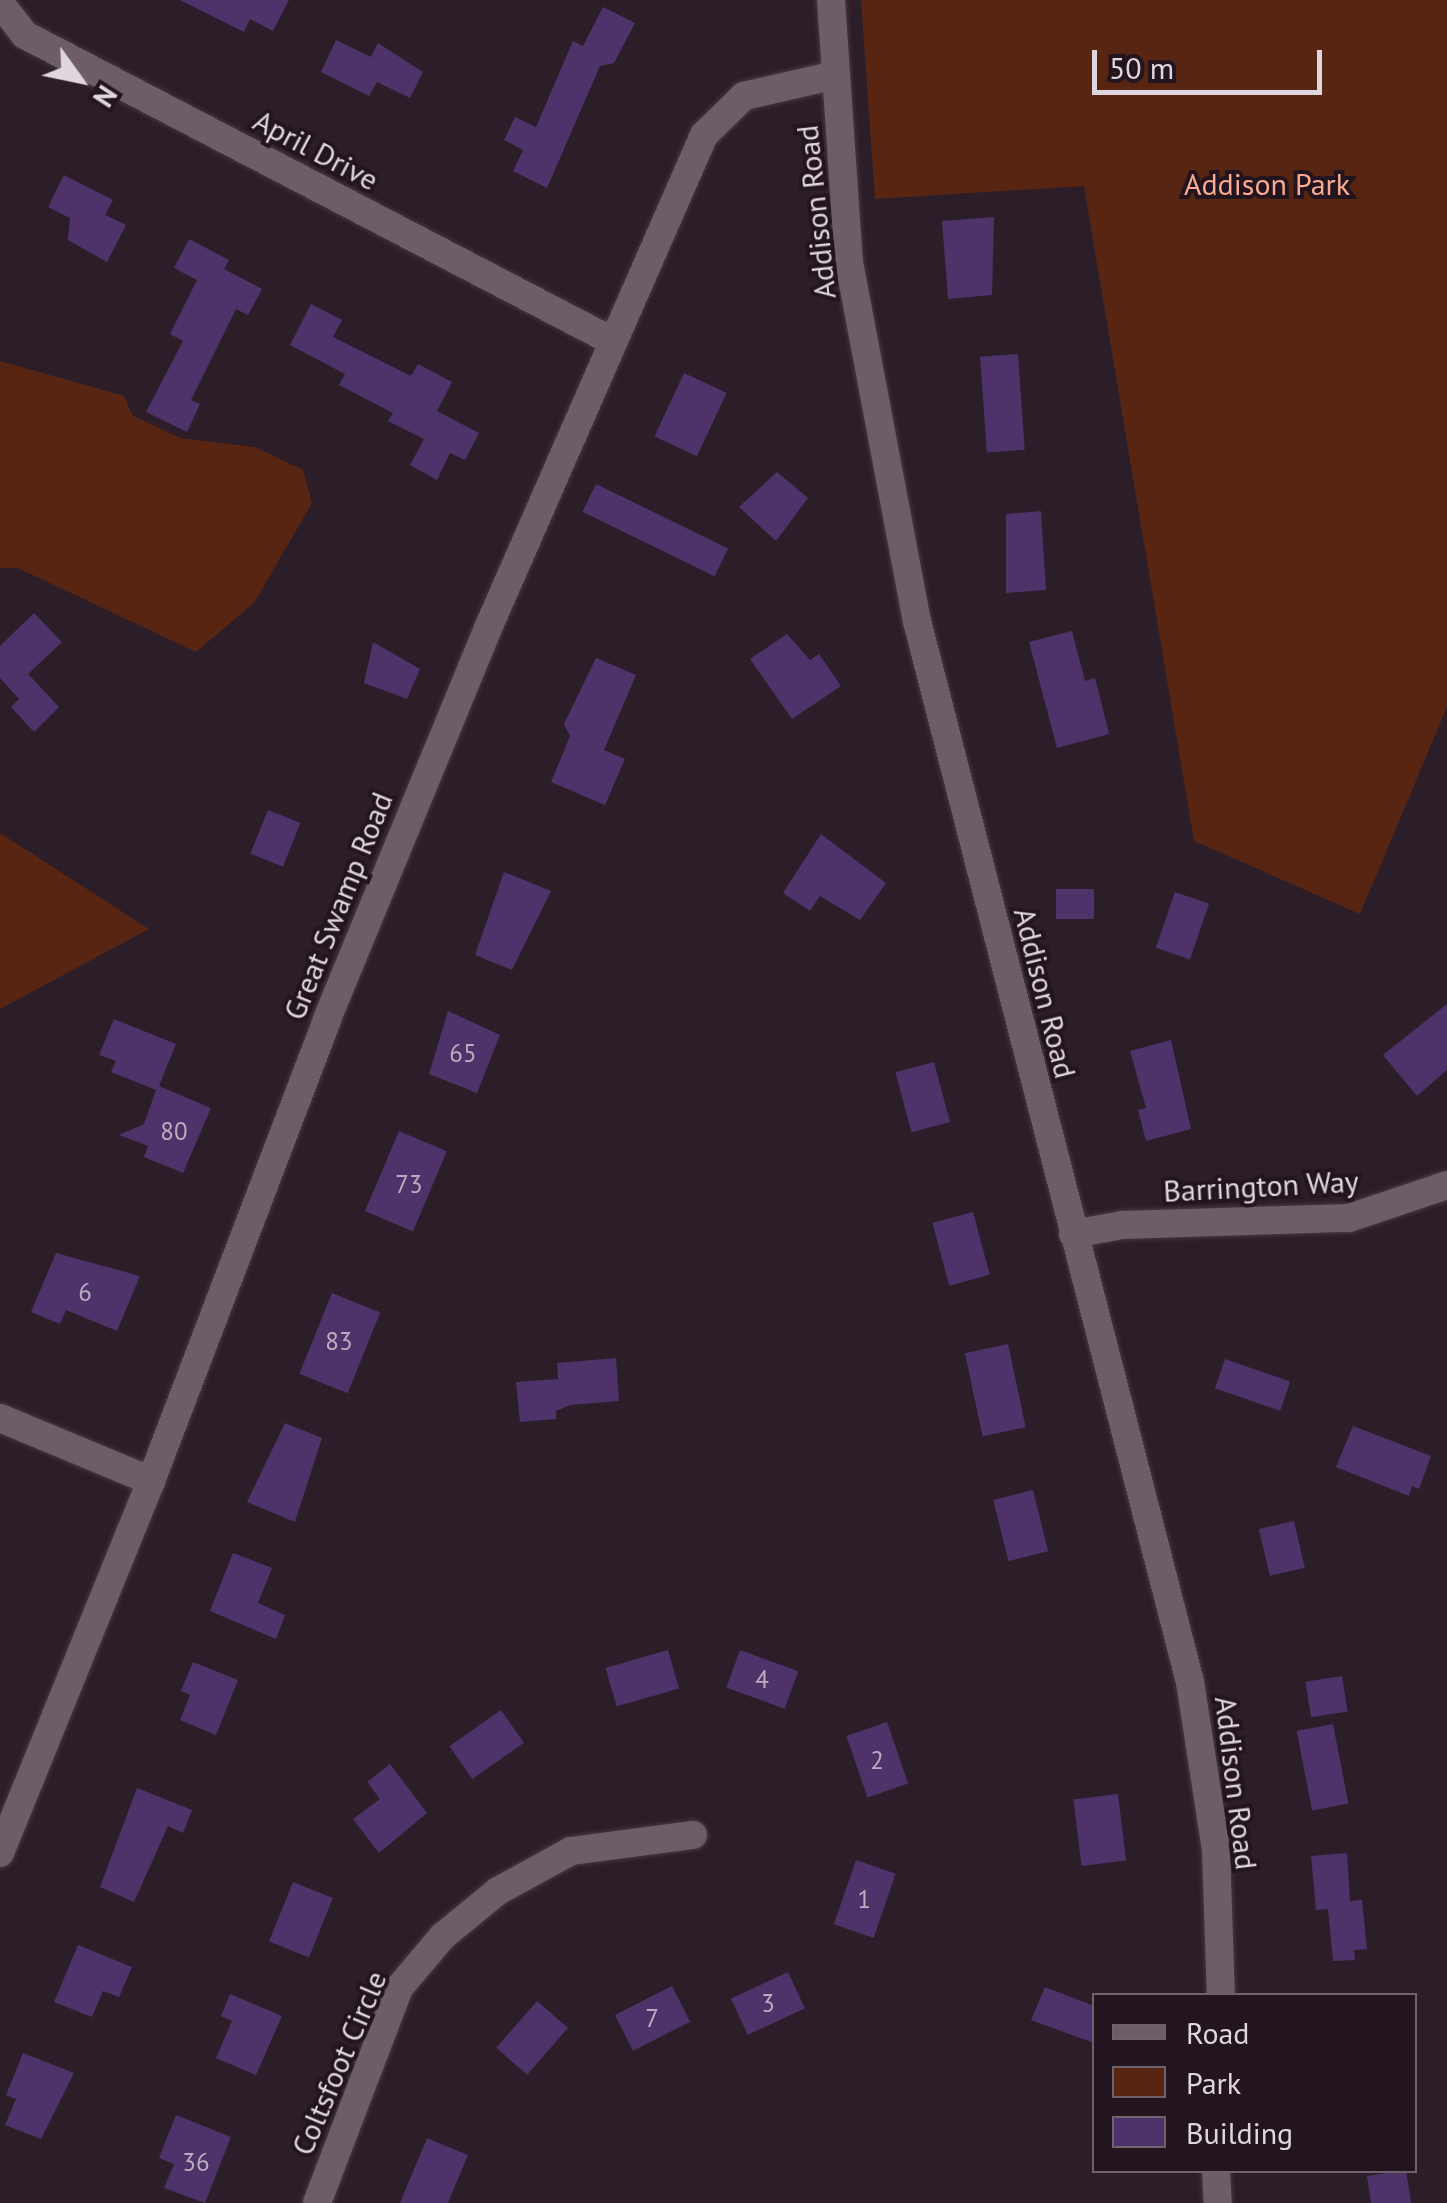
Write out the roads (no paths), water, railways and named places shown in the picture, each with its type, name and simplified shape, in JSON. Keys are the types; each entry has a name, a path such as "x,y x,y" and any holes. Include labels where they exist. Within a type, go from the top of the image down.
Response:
{"street":[{"name":"Addison Road","path":"831,0 849,262 917,621 1190,1682 1216,1849 1221,1993"},
{"name":"April Drive","path":"0,3 25,35 612,341"},
{"name":"Great Swamp Road","path":"0,1853 152,1481 327,1020 612,341 716,119 758,90 836,75"},
{"name":"Barrington Way","path":"1073,1234 1152,1223 1349,1218 1447,1186"},
{"path":"0,1418 152,1481"},
{"name":"Coltsfoot Circle","path":"317,2203 399,1988 443,1936 498,1891 571,1851 693,1834"},
{"path":"1216,2173 1218,2203"}],"park label":[{"name":"Addison Park","path":"1267,184"}]}
